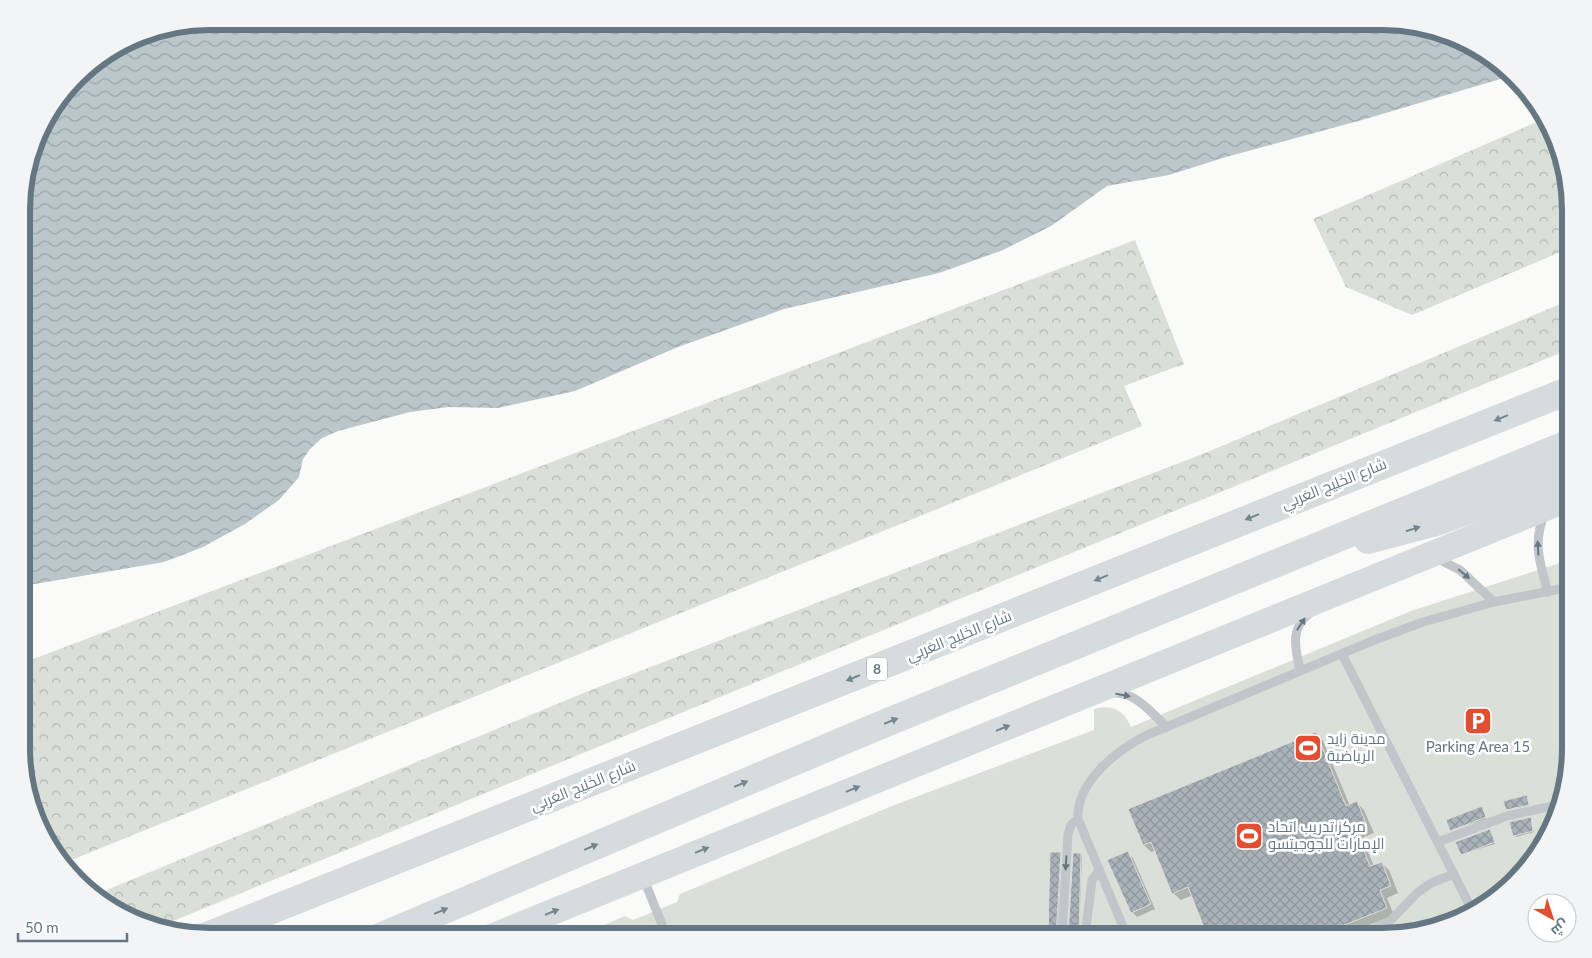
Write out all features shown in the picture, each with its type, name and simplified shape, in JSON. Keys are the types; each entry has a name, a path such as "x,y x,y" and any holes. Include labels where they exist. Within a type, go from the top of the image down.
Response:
{"highway":[{"name":"شارع الخَلِيج العَربِي","path":"227,928 1558,395"},
{"path":"401,928 852,737 1562,446"},
{"path":"1314,548 1358,543 1399,533 1562,476"}],"main road":[{"path":"513,928 1560,502"}],"lane":[{"path":"1548,592 1537,546 1540,525 1560,502"},
{"path":"1428,556 1460,570 1494,602"},
{"path":"1300,671 1295,638 1298,626 1307,616 1340,599 1363,582"},
{"path":"1125,928 1078,819 1078,809 1084,792 1107,764 1135,741 1300,671 1423,622 1494,602 1562,589"},
{"path":"1342,654 1470,905"},
{"path":"1044,711 1058,714 1106,695 1122,693 1132,697 1167,727"},
{"path":"1438,842 1491,821 1552,805"},
{"path":"1062,928 1068,834 1071,825 1078,819"},
{"path":"1086,928 1092,880 1100,870"},
{"path":"1374,928 1390,921 1431,883 1454,874"},
{"path":"642,875 664,928"}],"green space":[{"path":"1539,121 1548,141 1559,175 1562,198 1562,251 1412,315 1346,287 1313,219"},
{"path":"1135,240 1184,364 1124,386 1142,426 69,861 49,828 33,783 30,760 30,660"},
{"path":"1562,303 1562,352 168,923 130,909 102,892 591,690 1205,453"},
{"name":"مدينة زايد الرياضية","path":"1562,562 1562,760 1556,795 1543,828 1525,858 1492,891 1472,904 1451,914 1417,925 1394,928 597,928 625,916 633,920 677,902 680,894 897,804 1094,730 1094,709 1106,707 1117,710 1125,716 1131,727 1411,611"}],"water":[{"path":"198,30 1394,30 1417,33 1451,44 1482,60 1504,78 1169,175 1107,186 1051,226 1003,250 939,273 784,309 678,347 575,391 498,408 449,407 410,412 338,431 322,438 310,449 303,459 299,477 279,500 245,524 203,547 164,562 30,585 30,198 33,175 44,141 54,120 75,91 110,60 141,44 163,36"}],"building":[{"name":"مركز تدريب اتحاد الإمارات للجوجيتسو","path":"1316,732 1346,806 1357,801 1367,826 1356,831 1370,866 1382,862 1391,886 1380,890 1387,908 1337,928 1204,928 1188,887 1172,894 1151,842 1143,845 1128,809"},
{"path":"1527,795 1529,805 1506,810 1503,801"},
{"path":"1482,806 1486,817 1450,831 1446,820"},
{"path":"1531,817 1533,831 1513,836 1509,822"},
{"path":"1490,829 1495,842 1461,855 1455,842"},
{"path":"1128,851 1151,904 1131,913 1107,860"},
{"path":"1050,852 1061,852 1056,928 1048,928"},
{"path":"1073,853 1081,853 1079,928 1068,928"}],"place":[{"name":"Parking Area 15","path":"1478,721"},
{"name":"مدينة زايد الرياضية","path":"1308,748"},
{"name":"مركز تدريب اتحاد الإمارات للجوجيتسو","path":"1249,836"}]}
